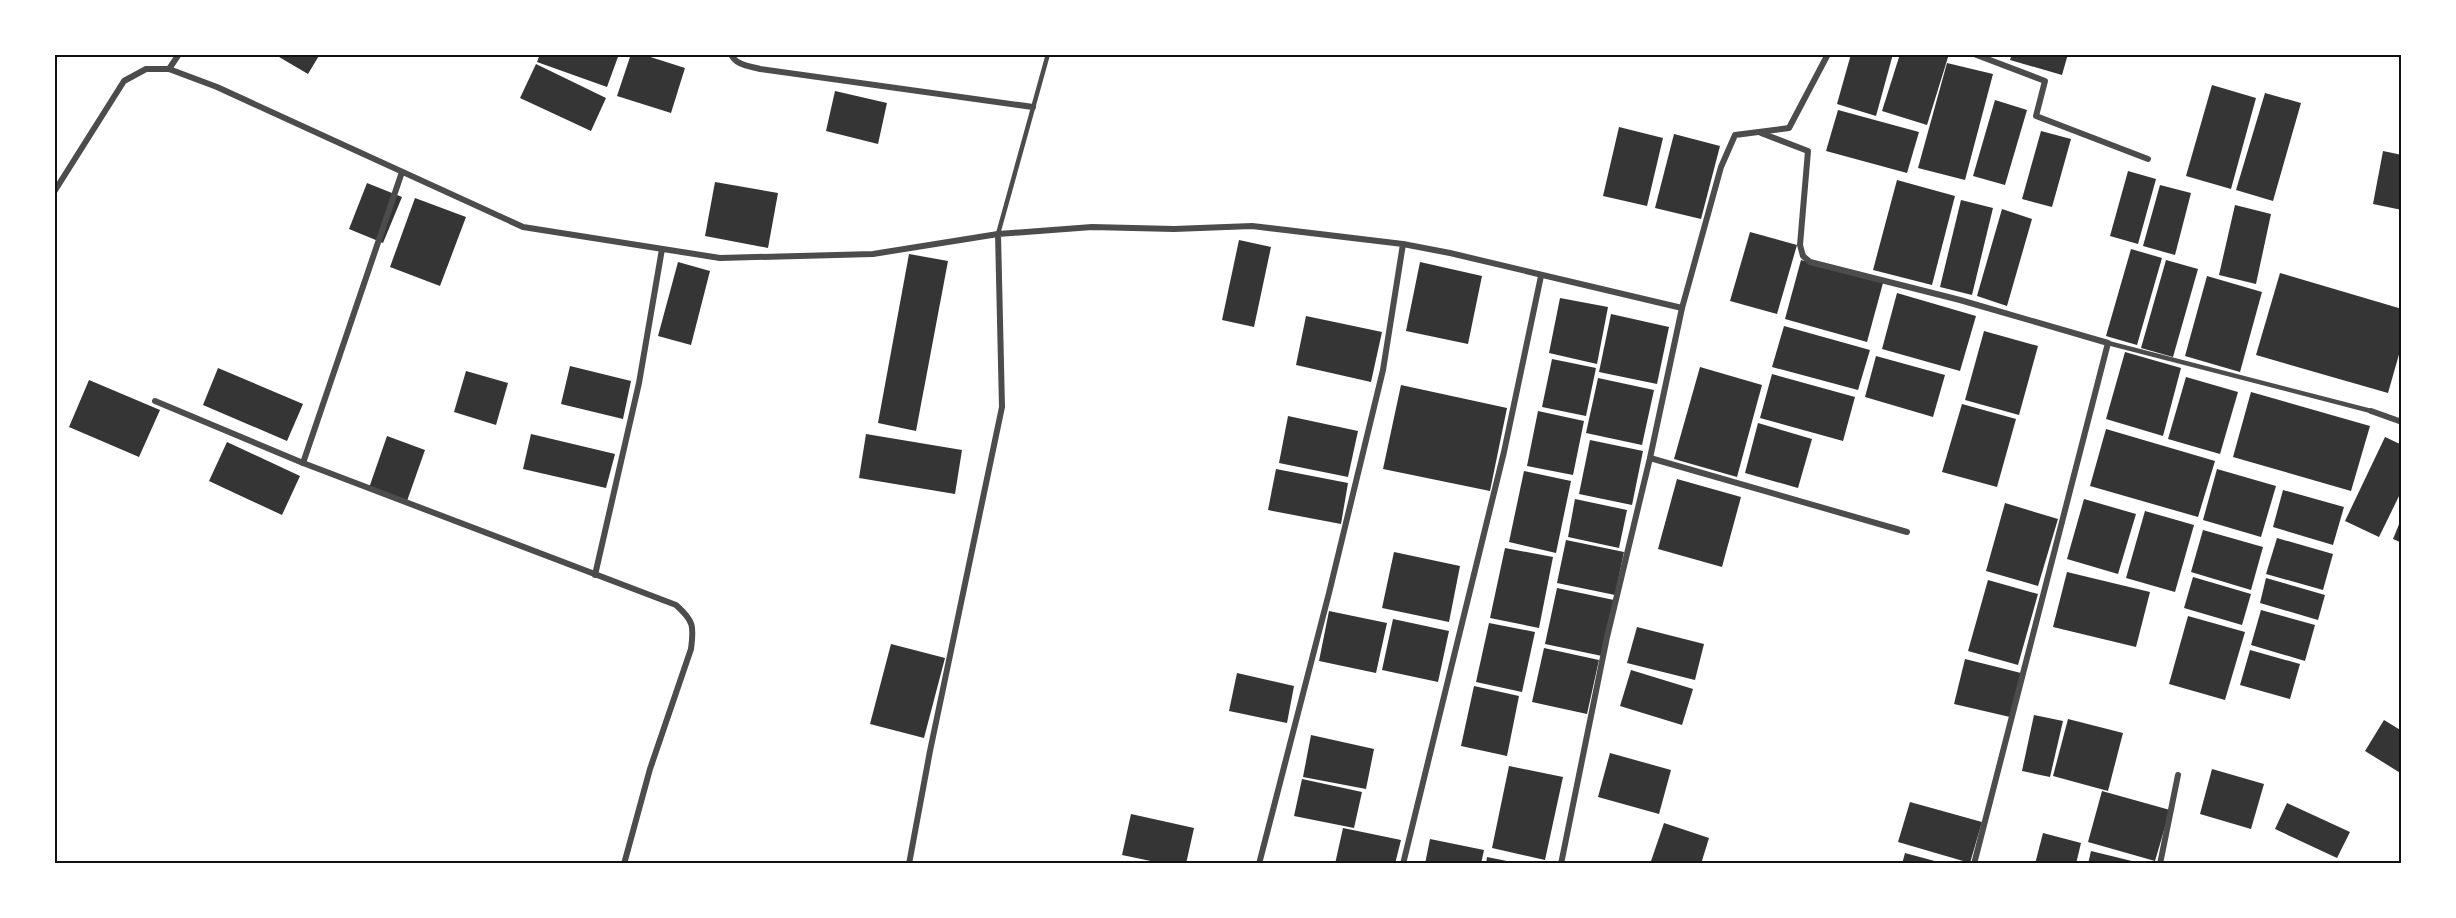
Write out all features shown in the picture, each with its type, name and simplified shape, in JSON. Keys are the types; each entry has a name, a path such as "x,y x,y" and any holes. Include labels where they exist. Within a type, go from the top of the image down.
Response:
{"street":[{"path":"169,69 179,54"},
{"path":"731,54 733,60 759,69 1033,107"},
{"path":"1561,864 1607,637 1650,458 1682,308 1721,166 1735,135 1789,128 1828,54"},
{"path":"1974,54 2045,81 2036,116 2148,159"},
{"path":"54,192 123,81 146,69 169,69 217,87 523,227 662,249 720,258 873,254 998,234 1092,227 1174,229 1252,226 1403,244 1682,308"},
{"path":"1758,132 1809,152 1800,245 1803,256 1810,262 1960,300 2108,343 1974,864"},
{"path":"303,464 402,172"},
{"path":"909,864 930,750 1002,407 998,234"},
{"path":"1259,864 1329,593 1383,369 1403,244"},
{"path":"595,575 639,383 662,249"},
{"path":"1403,864 1504,452 1541,276"},
{"path":"155,401 303,464 676,605 688,616 694,628 691,649 650,769 624,864"},
{"path":"2371,411 2402,422"},
{"path":"1650,458 1907,532"},
{"path":"2160,864 2178,776"}],"lane":[{"path":"998,234 1048,54"},
{"path":"2108,343 2371,411"}],"building":[{"path":"274,54 320,54 308,74"},
{"path":"540,54 619,54 607,87 537,62"},
{"path":"631,54 641,54 685,68 671,113 617,96"},
{"path":"1851,54 1893,54 1876,116 1837,104"},
{"path":"1900,54 1949,54 1927,125 1882,111"},
{"path":"2012,54 2068,54 2062,75 2010,60"},
{"path":"1947,63 1993,74 1965,180 1918,168"},
{"path":"536,64 606,98 591,131 520,98"},
{"path":"2212,85 2256,98 2231,189 2186,176"},
{"path":"835,91 887,103 878,144 826,131"},
{"path":"2265,93 2301,103 2273,201 2236,190"},
{"path":"1995,100 2027,110 2005,185 1973,176"},
{"path":"1838,110 1919,132 1907,173 1826,151"},
{"path":"1619,127 1663,138 1647,206 1603,196"},
{"path":"2041,131 2071,139 2052,207 2022,199"},
{"path":"1674,134 1720,146 1701,219 1655,208"},
{"path":"2383,151 2402,155 2402,210 2373,204"},
{"path":"2128,171 2156,179 2138,244 2110,236"},
{"path":"1897,180 1955,196 1932,285 1873,270"},
{"path":"715,182 778,193 768,248 705,236"},
{"path":"367,183 402,197 383,243 349,229"},
{"path":"2160,185 2191,193 2175,255 2143,246"},
{"path":"415,198 466,217 440,286 390,267"},
{"path":"1961,200 1993,208 1972,295 1940,287"},
{"path":"2235,205 2271,214 2256,284 2219,275"},
{"path":"2002,209 2032,219 2007,306 1977,296"},
{"path":"1750,232 1797,245 1777,314 1730,301"},
{"path":"1239,240 1271,247 1254,327 1222,320"},
{"path":"2131,249 2162,258 2137,345 2106,336"},
{"path":"909,254 948,261 916,431 878,423"},
{"path":"1801,260 1883,283 1867,342 1785,319"},
{"path":"2166,260 2198,269 2173,357 2141,348"},
{"path":"678,262 710,271 691,345 658,336"},
{"path":"1420,262 1482,276 1468,344 1406,331"},
{"path":"2280,273 2402,309 2402,344 2388,393 2256,355"},
{"path":"2207,276 2262,292 2240,372 2185,356"},
{"path":"1897,293 1976,316 1960,371 1882,349"},
{"path":"1560,298 1608,307 1597,364 1549,353"},
{"path":"1611,314 1669,327 1657,384 1599,372"},
{"path":"1306,316 1382,332 1371,382 1296,365"},
{"path":"1784,326 1870,350 1858,390 1772,367"},
{"path":"1984,331 2038,346 2019,415 1965,400"},
{"path":"2125,352 2181,368 2163,436 2106,419"},
{"path":"1876,356 1945,375 1933,417 1865,397"},
{"path":"1552,359 1596,368 1586,416 1542,407"},
{"path":"570,366 631,381 623,419 561,404"},
{"path":"1700,367 1762,385 1737,477 1674,459"},
{"path":"218,368 303,404 287,441 203,405"},
{"path":"466,371 508,383 496,425 454,412"},
{"path":"1772,374 1855,397 1843,441 1760,418"},
{"path":"2186,377 2238,392 2220,454 2168,439"},
{"path":"1598,378 1654,390 1642,445 1586,433"},
{"path":"89,380 160,410 139,457 69,427"},
{"path":"1401,385 1507,408 1490,491 1383,469"},
{"path":"2251,392 2370,426 2351,491 2233,457"},
{"path":"1962,404 2016,419 1997,487 1942,472"},
{"path":"1538,411 1584,421 1573,475 1527,466"},
{"path":"1288,416 1358,431 1348,477 1279,463"},
{"path":"1758,423 1812,439 1798,488 1745,473"},
{"path":"2106,429 2215,461 2198,517 2090,486"},
{"path":"531,434 615,454 606,488 523,469"},
{"path":"866,434 962,450 955,494 859,478"},
{"path":"387,436 425,450 407,501 369,488"},
{"path":"2385,437 2402,445 2402,490 2379,537 2345,521"},
{"path":"1590,440 1643,451 1632,505 1579,494"},
{"path":"227,442 300,476 282,515 209,481"},
{"path":"1276,469 1348,483 1341,524 1268,510"},
{"path":"2217,469 2276,486 2261,537 2203,520"},
{"path":"1524,471 1571,481 1556,553 1509,542"},
{"path":"1677,479 1741,497 1722,567 1658,549"},
{"path":"2283,490 2344,507 2333,545 2273,527"},
{"path":"1575,499 1627,510 1619,548 1568,537"},
{"path":"2084,499 2136,514 2118,574 2067,559"},
{"path":"2005,503 2058,519 2038,586 1986,571"},
{"path":"2145,511 2194,525 2175,592 2126,578"},
{"path":"2402,517 2402,543 2393,539"},
{"path":"2203,530 2263,547 2251,590 2191,572"},
{"path":"2277,538 2333,554 2323,590 2266,574"},
{"path":"1566,540 1624,552 1615,595 1557,583"},
{"path":"1505,548 1553,557 1539,628 1490,618"},
{"path":"1394,552 1460,566 1449,622 1382,608"},
{"path":"2067,572 2150,592 2136,647 2053,627"},
{"path":"2193,577 2251,594 2242,625 2184,608"},
{"path":"2266,578 2325,595 2318,620 2260,603"},
{"path":"1988,580 2038,594 2018,665 1968,651"},
{"path":"1557,588 1614,600 1602,656 1545,644"},
{"path":"2261,610 2315,625 2305,661 2251,645"},
{"path":"1329,611 1387,623 1376,673 1319,661"},
{"path":"2188,616 2245,632 2225,700 2169,684"},
{"path":"1393,619 1449,631 1438,682 1382,670"},
{"path":"1489,623 1535,632 1522,692 1476,682"},
{"path":"1637,627 1704,644 1695,680 1627,663"},
{"path":"891,644 945,658 924,738 870,724"},
{"path":"1544,648 1599,660 1587,714 1532,702"},
{"path":"2250,650 2300,664 2290,699 2240,685"},
{"path":"1965,659 2021,673 2010,717 1954,704"},
{"path":"1631,670 1693,689 1682,725 1620,706"},
{"path":"1237,673 1294,686 1287,723 1229,711"},
{"path":"1474,686 1519,696 1507,756 1461,746"},
{"path":"2034,715 2063,721 2050,777 2022,771"},
{"path":"2068,719 2123,733 2108,791 2053,776"},
{"path":"2384,720 2402,731 2402,774 2365,751"},
{"path":"1311,735 1374,749 1366,789 1303,777"},
{"path":"1610,753 1671,770 1659,814 1598,797"},
{"path":"1509,766 1563,777 1545,860 1492,848"},
{"path":"2212,769 2264,784 2251,829 2200,814"},
{"path":"1302,779 1362,792 1354,828 1294,816"},
{"path":"2102,791 2170,810 2155,861 2088,842"},
{"path":"1910,802 1982,822 1970,863 1898,842"},
{"path":"2287,803 2350,832 2337,858 2275,829"},
{"path":"1131,814 1194,828 1186,864 1165,864 1122,855"},
{"path":"1664,823 1709,838 1701,864 1650,864"},
{"path":"1343,828 1401,840 1395,864 1335,864"},
{"path":"2043,833 2081,843 2076,864 2035,864"},
{"path":"1430,839 1484,850 1481,864 1425,864"},
{"path":"2091,851 2140,863 2140,864 2088,864"},
{"path":"1905,853 1942,863 1942,864 1902,864"},
{"path":"1487,857 1517,863 1517,864 1486,864"}]}
